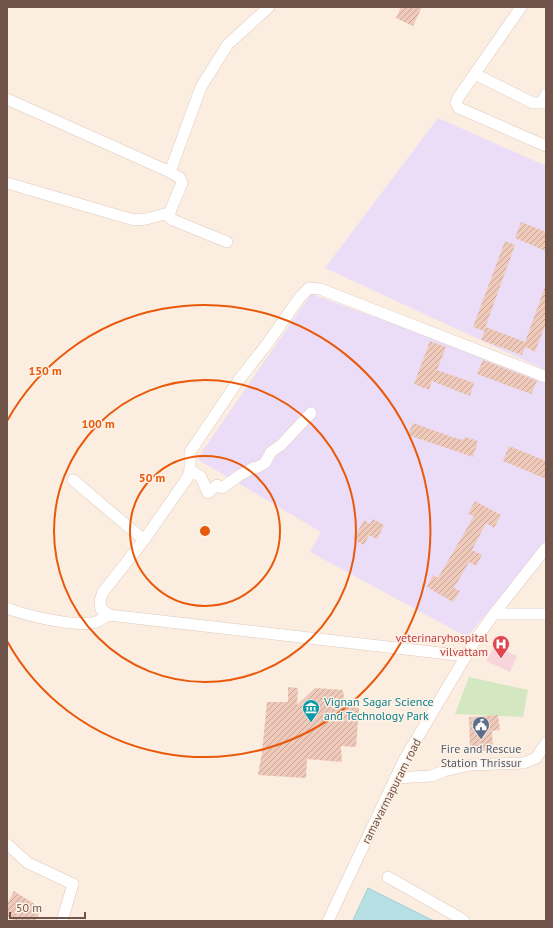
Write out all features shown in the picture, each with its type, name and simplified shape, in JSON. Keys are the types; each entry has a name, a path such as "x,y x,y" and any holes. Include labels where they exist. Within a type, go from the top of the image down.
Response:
{"street":[{"path":"170,172 201,87 228,44 269,7"},
{"path":"521,7 456,103 458,107 546,146"},
{"path":"475,74 533,103 542,103 546,94"},
{"path":"7,99 170,172 180,178 182,182 169,213 169,217 227,242"},
{"path":"7,183 134,220 146,220 169,213"},
{"path":"466,656 109,615 101,609 100,601 104,592 144,540 188,477 190,470 190,452 238,380 267,344 300,297 309,288 320,289 546,377"},
{"path":"190,470 201,477 208,493 217,485 222,488 240,475 265,463 271,452 281,445 311,413"},
{"path":"73,480 144,540"},
{"name":"ramavarmapuram road","path":"328,921 404,760 478,636 546,548"},
{"path":"7,609 28,615 68,622 92,623 109,615"},
{"path":"494,614 546,614"},
{"path":"395,778 431,776 444,771 470,765 524,763 536,758 546,743"},
{"path":"7,844 28,863 73,884 62,921"},
{"path":"388,877 464,921"}],"shaded area":[{"path":"438,118 546,166 545,370 325,268"},
{"path":"311,294 546,379 545,542 467,637 310,552 321,532 197,459"},
{"name":"veterinaryhospital vilvattam","path":"495,646 517,656 510,672 486,661"}],"green space":[{"path":"469,677 528,690 523,717 455,714"}],"water":[{"path":"368,888 434,921 354,921 353,920"}],"building":[{"path":"401,7 422,7 413,26 396,18"},
{"path":"521,222 546,232 546,251 515,238"},
{"path":"505,241 515,245 484,331 473,327"},
{"path":"545,287 546,323 535,352 525,347 522,355 481,340 486,327 525,342"},
{"path":"430,341 446,347 437,370 474,383 470,396 432,381 429,390 414,384"},
{"path":"483,360 537,381 531,394 477,374"},
{"path":"413,423 455,438 463,440 465,437 478,441 473,457 408,435"},
{"path":"509,446 546,461 546,479 503,461"},
{"path":"475,501 501,515 494,528 486,523 472,550 482,555 476,566 469,562 454,588 460,591 453,602 427,587 433,575 438,578 474,516 468,514"},
{"path":"373,519 384,525 377,539 369,535 364,545 354,539 364,520 370,524"},
{"name":"Vignan Sagar Science and Technology Park","path":"288,687 298,688 297,705 315,688 343,690 345,705 359,708 356,747 341,746 342,762 307,759 306,778 258,775 267,702 288,702"},
{"name":"Fire and Rescue Station Thrissur","path":"498,715 500,730 492,731 493,750 470,752 469,717"},
{"path":"14,891 42,909 35,921 15,921 7,916 7,904"}],"place":[{"name":"veterinaryhospital vilvattam","path":"501,659"},
{"name":"Vignan Sagar Science and Technology Park","path":"311,723"},
{"name":"Fire and Rescue Station Thrissur","path":"481,740"}]}
